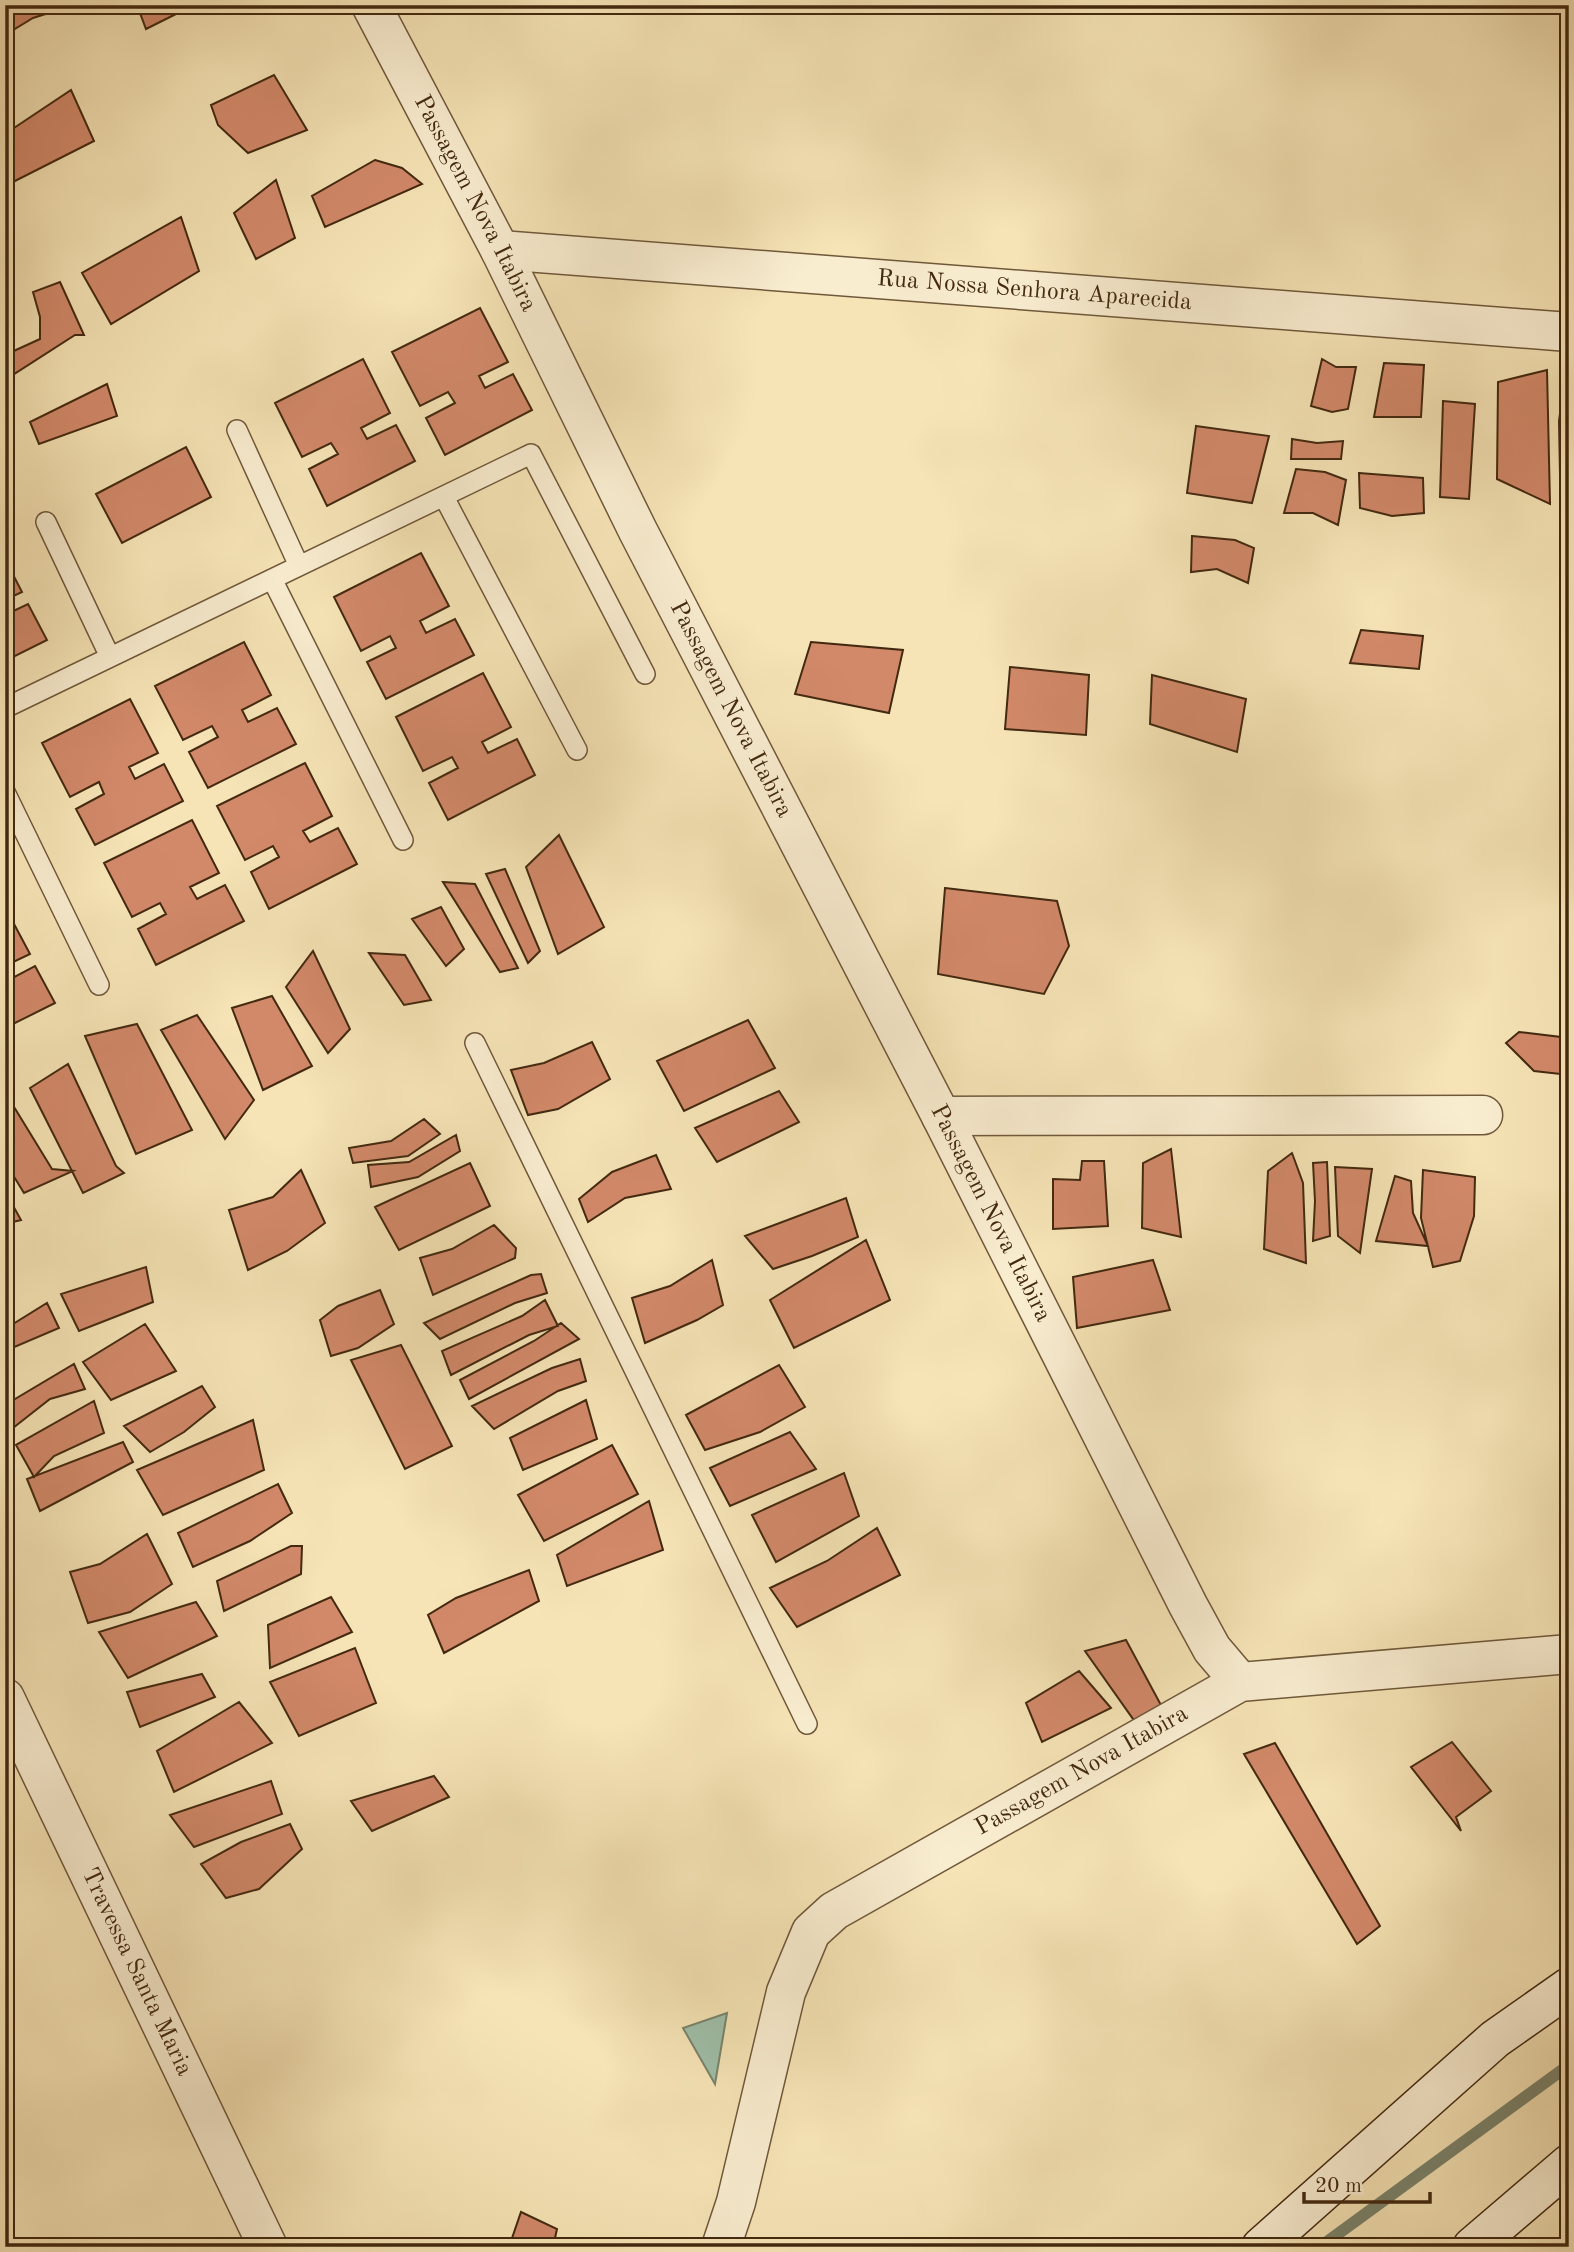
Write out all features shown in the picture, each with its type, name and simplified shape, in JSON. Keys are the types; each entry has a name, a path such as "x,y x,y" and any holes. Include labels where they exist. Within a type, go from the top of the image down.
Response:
{"street":[{"name":"Passagem Nova Itabira","path":"371,5 500,250 638,531 941,1116 1188,1605 1212,1649 1240,1682 834,1911 811,1932 786,1992 736,2202 722,2247"},
{"name":"Rua Nossa Senhora Aparecida","path":"500,250 1569,331"},
{"path":"941,1116 1483,1115"},
{"path":"1240,1682 1569,1654"},
{"name":"Travessa Santa Maria","path":"5,1698 268,2247"},
{"path":"1261,2247 1495,2039 1569,1987"},
{"path":"1472,2247 1569,2164"}],"lane":[{"path":"237,430 299,566"},
{"path":"5,708 531,454 645,674"},
{"path":"444,497 577,750"},
{"path":"46,522 110,657"},
{"path":"272,579 403,840"},
{"path":"5,792 99,985"},
{"path":"475,1043 807,1724"}],"shaded area":[{"path":"727,2013 715,2084 683,2028"}],"building":[{"path":"5,5 68,7 33,18 5,35"},
{"path":"137,5 194,5 146,29"},
{"path":"274,75 307,130 248,153 218,125 211,105"},
{"path":"71,90 94,141 5,186 5,134"},
{"path":"375,160 402,168 422,184 325,227 312,196"},
{"path":"276,180 295,238 256,259 234,213"},
{"path":"181,217 199,271 111,324 82,273"},
{"path":"60,282 84,335 75,335 11,376 5,373 5,355 40,339 40,317 33,292"},
{"path":"480,308 508,362 479,376 485,388 513,374 532,410 445,455 426,418 455,403 448,392 420,406 392,352"},
{"path":"363,359 390,413 361,428 367,439 396,425 415,461 327,506 309,469 338,454 331,443 302,457 275,403"},
{"path":"1322,359 1336,367 1356,367 1348,409 1332,412 1311,406"},
{"path":"1384,363 1424,365 1421,417 1374,417"},
{"path":"1566,367 1569,367 1569,479 1560,475 1559,421"},
{"path":"1547,370 1550,504 1497,479 1498,382"},
{"path":"107,384 117,416 39,444 30,422"},
{"path":"1443,401 1475,404 1469,499 1440,497"},
{"path":"1196,426 1269,436 1252,503 1187,493"},
{"path":"1292,439 1317,443 1343,441 1341,459 1291,459"},
{"path":"186,447 211,497 122,543 96,494"},
{"path":"1296,469 1325,472 1346,480 1338,525 1313,513 1284,513"},
{"path":"1359,473 1423,478 1424,513 1392,516 1360,508"},
{"path":"1192,536 1235,540 1254,548 1248,583 1217,569 1191,572"},
{"path":"421,553 449,606 420,621 426,633 455,619 474,655 386,699 367,662 396,648 390,636 361,651 334,597"},
{"path":"5,559 22,592 5,600"},
{"path":"28,604 47,640 5,661 5,615"},
{"path":"1361,630 1423,636 1419,669 1350,663"},
{"path":"244,642 271,695 242,710 248,722 277,708 296,744 208,788 189,752 218,737 212,726 183,740 155,686"},
{"path":"811,642 903,650 889,713 795,694"},
{"path":"1010,667 1089,675 1086,735 1005,729"},
{"path":"483,673 511,727 482,742 488,753 517,739 535,775 448,820 429,783 458,768 452,757 423,771 396,717"},
{"path":"1152,675 1246,699 1237,752 1150,724"},
{"path":"130,699 158,753 129,767 135,779 164,764 183,801 95,845 76,809 104,794 99,782 70,797 42,743"},
{"path":"305,763 332,816 303,831 310,842 338,828 357,864 269,909 251,872 279,857 273,846 245,860 217,806"},
{"path":"192,820 219,873 190,887 197,899 225,885 244,921 156,965 138,929 166,914 160,903 132,917 104,863"},
{"path":"559,835 604,927 558,954 526,867"},
{"path":"505,869 540,951 528,963 486,874"},
{"path":"443,882 475,884 518,968 500,972"},
{"path":"945,888 1057,901 1069,946 1044,994 938,974"},
{"path":"5,907 30,954 5,966"},
{"path":"441,907 464,949 446,966 412,919"},
{"path":"313,951 350,1029 328,1053 286,987"},
{"path":"369,953 405,955 431,1000 404,1005"},
{"path":"35,966 55,1003 5,1028 5,977 7,981"},
{"path":"272,996 312,1066 263,1090 232,1008"},
{"path":"197,1015 254,1100 225,1139 161,1030"},
{"path":"748,1020 775,1068 684,1111 657,1061"},
{"path":"137,1024 192,1130 136,1154 85,1036"},
{"path":"1519,1032 1569,1038 1569,1075 1534,1071 1506,1043"},
{"path":"592,1042 610,1079 558,1109 528,1115 511,1070 544,1063"},
{"path":"68,1064 116,1166 124,1173 83,1193 30,1088"},
{"path":"779,1091 799,1122 717,1162 695,1128"},
{"path":"11,1102 52,1169 73,1171 24,1193 5,1162 5,1104"},
{"path":"424,1119 440,1134 408,1156 353,1163 349,1148 391,1141"},
{"path":"456,1135 460,1151 418,1177 371,1187 368,1165 409,1162"},
{"path":"1171,1149 1181,1237 1142,1228 1143,1163"},
{"path":"1292,1153 1303,1183 1306,1263 1264,1249 1268,1171"},
{"path":"656,1155 671,1189 625,1198 588,1222 579,1199 612,1172"},
{"path":"1082,1161 1104,1161 1108,1226 1053,1229 1053,1179 1080,1180"},
{"path":"1327,1162 1330,1236 1313,1241 1313,1163"},
{"path":"470,1163 490,1206 399,1250 375,1207"},
{"path":"1335,1167 1372,1169 1360,1253 1338,1236"},
{"path":"301,1170 325,1223 287,1251 248,1270 229,1210 273,1197"},
{"path":"1423,1170 1475,1177 1474,1216 1460,1261 1433,1267 1421,1218"},
{"path":"1395,1176 1411,1181 1413,1213 1428,1246 1376,1241"},
{"path":"5,1191 21,1220 5,1224"},
{"path":"846,1198 858,1237 812,1256 773,1269 745,1236"},
{"path":"494,1225 516,1248 515,1258 433,1295 420,1258 452,1249"},
{"path":"866,1240 890,1300 794,1348 770,1300"},
{"path":"712,1260 723,1305 645,1343 632,1298 670,1286"},
{"path":"1153,1260 1170,1310 1077,1328 1073,1277"},
{"path":"146,1267 153,1302 79,1331 61,1294"},
{"path":"541,1274 547,1293 515,1303 440,1339 424,1323 531,1275"},
{"path":"380,1290 394,1324 358,1348 331,1356 320,1320 338,1306"},
{"path":"545,1300 558,1326 529,1335 451,1375 442,1351 522,1316"},
{"path":"47,1303 59,1328 5,1351 5,1329"},
{"path":"561,1323 579,1339 469,1399 460,1380 534,1341"},
{"path":"145,1324 176,1371 111,1400 83,1362"},
{"path":"401,1345 452,1446 405,1469 351,1360"},
{"path":"580,1359 586,1381 558,1391 494,1429 472,1406 552,1368"},
{"path":"74,1364 85,1389 50,1399 13,1428 5,1421 5,1405"},
{"path":"779,1365 805,1407 760,1432 705,1450 686,1415"},
{"path":"202,1386 215,1407 184,1432 150,1452 124,1426"},
{"path":"586,1400 597,1439 523,1470 510,1438"},
{"path":"94,1401 104,1433 54,1456 34,1477 16,1445"},
{"path":"253,1420 264,1470 163,1515 137,1470"},
{"path":"790,1432 816,1469 730,1506 710,1468"},
{"path":"123,1442 133,1462 40,1511 27,1479"},
{"path":"612,1445 638,1494 544,1541 518,1495"},
{"path":"844,1473 859,1516 776,1562 752,1515"},
{"path":"278,1484 292,1513 250,1541 193,1567 178,1533"},
{"path":"649,1501 663,1550 567,1586 557,1555"},
{"path":"877,1528 900,1575 797,1627 770,1588 827,1561"},
{"path":"147,1534 172,1584 130,1612 88,1623 70,1572 100,1564"},
{"path":"291,1546 302,1546 301,1574 224,1611 217,1581"},
{"path":"529,1570 539,1601 444,1653 428,1615 456,1598"},
{"path":"331,1597 352,1632 270,1668 268,1625"},
{"path":"196,1602 217,1636 128,1678 99,1632"},
{"path":"1126,1640 1162,1707 1138,1726 1085,1651"},
{"path":"355,1648 376,1703 299,1736 270,1682"},
{"path":"1079,1671 1111,1708 1042,1742 1026,1703"},
{"path":"202,1674 215,1697 140,1727 127,1692"},
{"path":"239,1702 272,1743 174,1792 157,1751"},
{"path":"1452,1742 1491,1791 1456,1817 1461,1831 1411,1767"},
{"path":"1275,1743 1380,1926 1357,1944 1244,1754"},
{"path":"434,1776 449,1797 372,1831 351,1801"},
{"path":"271,1781 282,1814 194,1847 170,1815"},
{"path":"290,1824 302,1849 259,1889 226,1898 201,1864 241,1842"},
{"path":"521,2212 557,2229 553,2247 509,2247"}],"waterway":[{"path":"1320,2247 1569,2065"}]}
